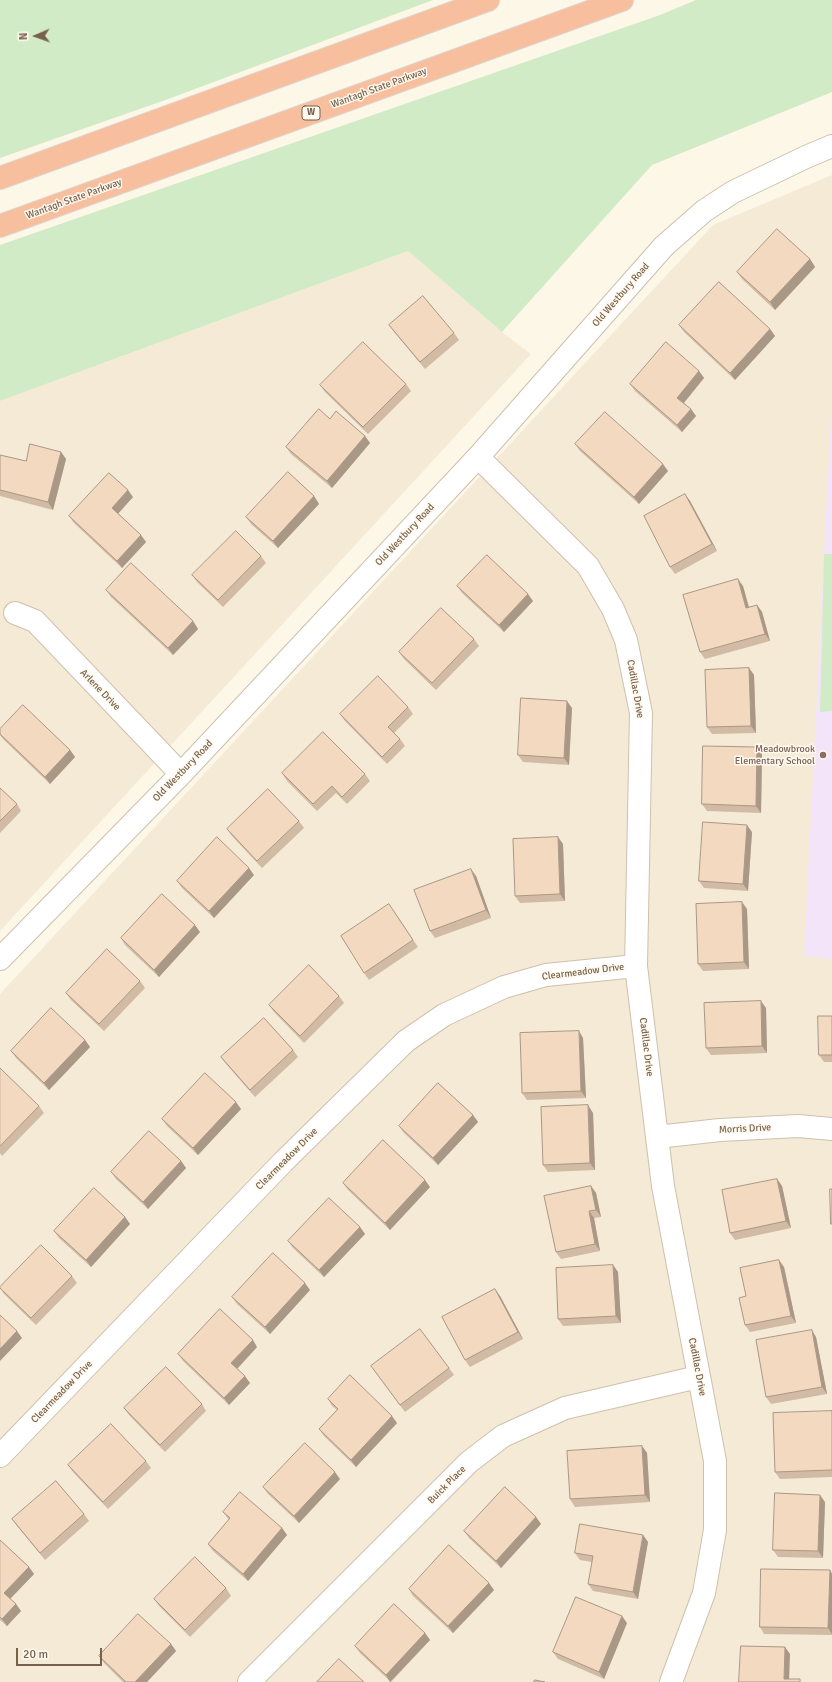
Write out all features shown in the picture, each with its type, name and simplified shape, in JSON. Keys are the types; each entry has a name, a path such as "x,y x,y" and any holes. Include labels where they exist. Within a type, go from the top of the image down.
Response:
{"highway":[{"path":"0,178 488,0"},
{"name":"Wantagh State Parkway","path":"0,226 622,0"}],"street":[{"name":"Old Westbury Road","path":"0,959 181,774 478,457 664,246 704,211 733,192 832,146"},
{"name":"Cadillac Drive","path":"478,457 588,566 613,609 626,640 641,713 636,966 663,1186 715,1461 715,1530 704,1593 671,1682"},
{"name":"Arlene Drive","path":"14,613 34,622 181,774"},
{"name":"Clearmeadow Drive","path":"0,1456 283,1162 406,1041 444,1015 504,987 546,975 636,966"},
{"name":"Morris Drive","path":"657,1136 720,1130 798,1126 832,1129"},
{"name":"Buick Place","path":"249,1682 469,1462 503,1436 565,1408 698,1377"}],"shaded area":[{"path":"832,175 832,1682 0,1682 0,994 713,225"},
{"path":"408,251 502,332 531,354 0,931 0,401"},
{"name":"Meadowbrook Elementary School","path":"832,395 832,959 804,956"}],"green space":[{"path":"0,0 433,0 171,98 0,158"},
{"path":"696,0 832,0 832,92 652,165 502,332 408,251 0,401 0,245 660,15"},
{"path":"824,554 832,554 832,711 820,712"}],"building":[{"path":"777,229 810,259 770,302 737,272"},
{"path":"719,282 770,329 730,373 679,325"},
{"path":"423,296 454,333 420,362 389,325"},
{"path":"363,342 406,384 363,427 320,385"},
{"path":"666,342 699,371 677,398 691,409 677,425 630,384"},
{"path":"319,409 330,419 336,411 365,436 327,481 286,447"},
{"path":"605,412 663,464 634,497 575,444"},
{"path":"30,444 61,452 48,502 0,490 0,455 26,461"},
{"path":"288,472 314,496 273,541 246,517"},
{"path":"109,473 128,490 112,508 141,535 117,561 69,516"},
{"path":"685,494 712,544 670,567 644,516"},
{"path":"236,531 261,556 218,600 192,575"},
{"path":"487,555 528,594 499,625 457,586"},
{"path":"131,563 193,621 168,648 106,590"},
{"path":"738,579 746,608 757,605 765,634 700,652 683,595"},
{"path":"441,608 474,639 432,683 399,652"},
{"path":"749,668 751,726 707,727 705,670"},
{"path":"378,676 408,707 388,727 400,739 382,757 340,714"},
{"path":"521,698 567,701 564,758 518,755"},
{"path":"23,705 70,750 45,777 0,734 0,729"},
{"path":"323,732 365,774 342,797 332,786 313,804 282,773"},
{"path":"703,746 757,747 756,806 702,804"},
{"path":"0,788 17,804 0,821"},
{"path":"268,789 299,821 257,861 227,829"},
{"path":"703,822 747,825 743,884 699,881"},
{"path":"217,837 249,868 209,911 177,881"},
{"path":"558,837 560,894 515,896 513,839"},
{"path":"471,869 486,910 430,931 414,890"},
{"path":"162,894 195,925 154,970 121,938"},
{"path":"742,902 744,962 698,964 696,904"},
{"path":"389,904 413,940 364,973 341,936"},
{"path":"107,949 140,981 99,1024 66,993"},
{"path":"309,965 339,996 300,1036 269,1005"},
{"path":"761,1001 762,1046 706,1048 704,1003"},
{"path":"51,1008 85,1040 44,1083 11,1051"},
{"path":"818,1016 832,1016 832,1055 819,1055"},
{"path":"264,1018 293,1050 250,1090 221,1057"},
{"path":"579,1031 581,1091 522,1093 520,1033"},
{"path":"0,1068 39,1106 0,1146"},
{"path":"205,1073 236,1102 193,1148 162,1119"},
{"path":"438,1083 473,1115 433,1158 399,1126"},
{"path":"588,1105 590,1163 543,1165 541,1107"},
{"path":"149,1131 181,1161 143,1202 111,1172"},
{"path":"383,1140 425,1180 385,1223 343,1183"},
{"path":"777,1179 786,1221 730,1233 722,1190"},
{"path":"591,1186 596,1210 589,1211 595,1244 556,1252 544,1196"},
{"path":"94,1188 125,1217 86,1260 54,1231"},
{"path":"830,1189 832,1189 832,1224 831,1224"},
{"path":"329,1198 360,1227 319,1270 288,1241"},
{"path":"41,1245 72,1276 31,1318 0,1287"},
{"path":"273,1253 305,1283 265,1327 232,1297"},
{"path":"779,1260 791,1316 745,1325 739,1298 746,1296 740,1268"},
{"path":"613,1265 616,1316 558,1319 556,1268"},
{"path":"495,1289 518,1332 465,1360 442,1317"},
{"path":"220,1309 253,1340 231,1363 245,1376 224,1398 178,1354"},
{"path":"0,1315 17,1331 0,1349"},
{"path":"420,1329 449,1368 400,1405 371,1366"},
{"path":"812,1330 822,1387 766,1397 756,1340"},
{"path":"166,1367 202,1404 160,1445 124,1408"},
{"path":"350,1375 392,1416 351,1460 319,1429 338,1409 328,1399"},
{"path":"832,1411 832,1470 775,1472 773,1413"},
{"path":"111,1424 146,1461 103,1502 68,1465"},
{"path":"305,1443 335,1472 294,1516 263,1487"},
{"path":"642,1446 645,1495 570,1499 567,1451"},
{"path":"56,1481 84,1514 40,1553 12,1519"},
{"path":"505,1487 536,1517 496,1561 464,1531"},
{"path":"240,1492 282,1528 243,1574 208,1544 230,1518 223,1512"},
{"path":"775,1493 820,1495 818,1551 773,1550"},
{"path":"580,1524 643,1535 633,1592 588,1584 593,1556 575,1553"},
{"path":"0,1540 29,1567 4,1593 16,1604 2,1619 0,1617"},
{"path":"449,1545 489,1583 448,1626 409,1589"},
{"path":"195,1557 226,1588 185,1630 154,1599"},
{"path":"761,1569 830,1570 828,1628 760,1627"},
{"path":"576,1597 622,1616 599,1672 553,1652"},
{"path":"394,1604 425,1633 386,1675 355,1646"},
{"path":"138,1614 171,1644 135,1682 126,1682 99,1656"},
{"path":"741,1646 785,1647 784,1679 800,1679 800,1682 739,1682"},
{"path":"339,1659 364,1682 317,1682"},
{"path":"535,1680 545,1682 534,1682"}],"place":[{"name":"Meadowbrook Elementary School","path":"823,755"}]}
